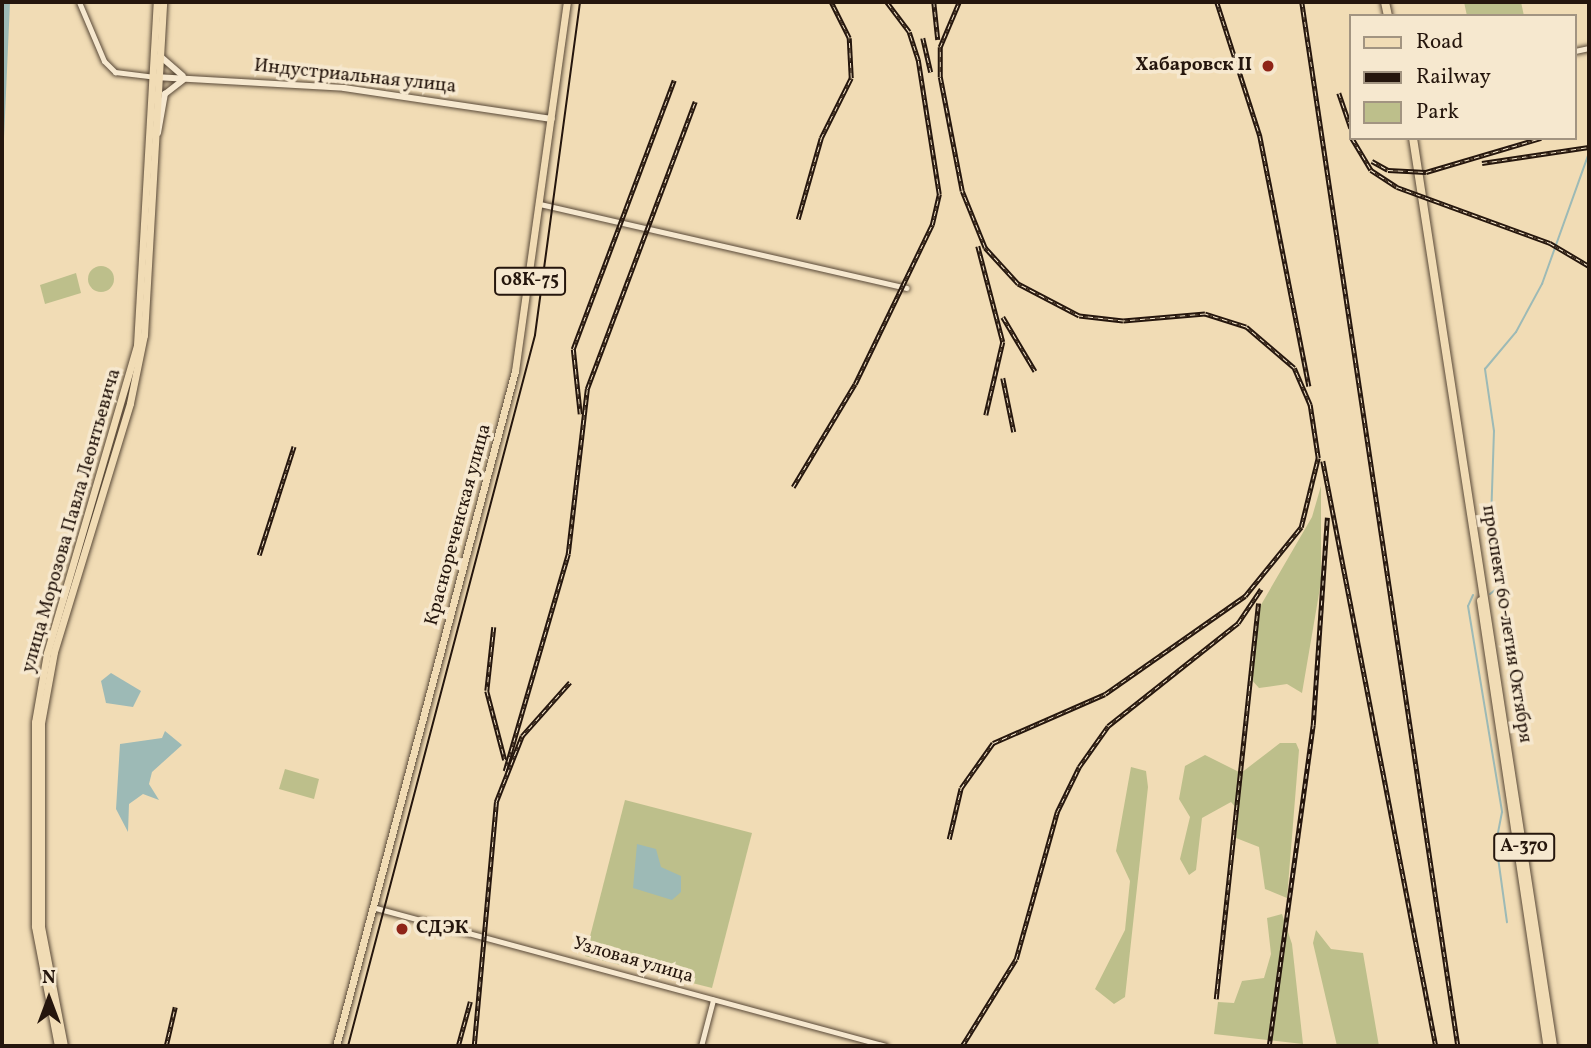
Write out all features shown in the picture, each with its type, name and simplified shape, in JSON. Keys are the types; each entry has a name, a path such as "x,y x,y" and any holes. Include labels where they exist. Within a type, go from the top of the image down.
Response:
{"highway":[{"name":"проспект 60-летия Октября","path":"1413,140 1553,1046"},
{"name":"проспект 60-летия Октября","path":"1425,207 1548,1046"}],"main road":[{"name":"улица Морозова Павла Леонтьевича","path":"58,1046 35,926 36,722 47,653 137,345 155,77 157,2"},
{"name":"улица Морозова Павла Леонтьевича","path":"64,1046 41,926 39,766 50,665 144,335 156,142 155,77 159,62 163,2"},
{"name":"Краснореченская улица","path":"335,1046 511,390 540,204 567,2"},
{"path":"156,142 165,94 188,78 163,62 160,40"},
{"name":"Индустриальная улица","path":"155,77 344,88 552,118"}],"street":[{"path":"79,2 100,56 115,72 155,77"},
{"path":"540,204 907,288"},
{"name":"Узловая улица","path":"372,907 886,1046"},
{"path":"701,1046 713,1000"}],"green space":[{"path":"1464,2 1521,2 1524,14 1467,14"},
{"path":"101,266 110,270 114,279 110,288 101,292 92,288 88,279 92,270"},
{"path":"76,273 81,293 45,304 40,285"},
{"path":"1321,486 1321,582 1302,693 1287,684 1259,688 1250,678 1258,610 1312,517"},
{"path":"1280,743 1296,743 1299,750 1287,898 1265,889 1259,847 1236,838 1238,810 1231,802 1202,818 1196,870 1189,875 1180,859 1190,817 1179,799 1185,766 1205,755 1241,773"},
{"path":"1131,767 1146,771 1148,787 1125,997 1114,1004 1095,989 1125,930 1130,881 1116,851"},
{"path":"285,769 319,779 314,799 279,789"},
{"path":"625,800 752,833 712,988 585,956"},
{"path":"1282,914 1292,944 1303,1044 1214,1034 1218,1002 1234,1003 1242,981 1264,978 1271,954 1267,918"},
{"path":"1316,930 1331,949 1363,953 1379,1046 1337,1046 1313,943"}],"water":[{"path":"2,2 10,2 2,183"},
{"path":"111,673 141,691 133,707 106,703 101,681"},
{"path":"165,731 182,745 152,772 149,784 159,800 143,794 129,804 128,832 116,809 120,744 162,738"},
{"path":"637,844 656,849 661,867 681,876 681,892 672,900 633,888"}],"waterway":[{"path":"1491,521 1494,431 1485,369 1516,332 1542,284 1589,153"},
{"path":"1490,594 1500,586 1493,525"},
{"path":"1473,595 1468,606 1502,812 1496,843 1507,922"}],"tram line":[{"path":"348,1046 535,335 580,2"}],"railway":[{"path":"798,219 821,138 851,78 849,38 831,2"},
{"path":"793,487 855,384 932,225 939,194 918,60 909,32 886,2"},
{"path":"934,2 938,40"},
{"path":"949,839 961,788 993,743 1105,694 1245,596 1301,527 1318,458 1310,405 1294,368 1246,327 1205,314 1123,321 1079,316 1018,284 985,248 962,191 940,77 940,47 959,2"},
{"path":"1217,2 1260,136 1309,386"},
{"path":"1302,2 1458,1046"},
{"path":"923,38 931,72"},
{"path":"580,414 573,349 674,80"},
{"path":"1339,93 1350,125"},
{"path":"505,771 568,554 587,389 695,102"},
{"path":"1353,140 1371,170 1397,187 1550,243 1589,266"},
{"path":"1372,161 1388,170 1426,172 1534,140"},
{"path":"1482,163 1589,147"},
{"path":"978,246 1003,342 986,415"},
{"path":"1003,317 1035,371"},
{"path":"1003,378 1014,432"},
{"path":"259,555 294,446"},
{"path":"1323,461 1436,1046"},
{"path":"1269,1046 1313,725 1327,517"},
{"path":"962,1046 1016,959 1057,812 1079,767 1108,726 1238,623 1261,589"},
{"path":"1216,999 1258,603"},
{"path":"494,627 487,691 505,760"},
{"path":"474,1046 496,802 522,736 570,682"},
{"path":"458,1046 470,1002"},
{"path":"166,1046 175,1007"}],"place":[{"name":"Хабаровск II","path":"1268,66"},
{"name":"СДЭК","path":"402,929"}]}
